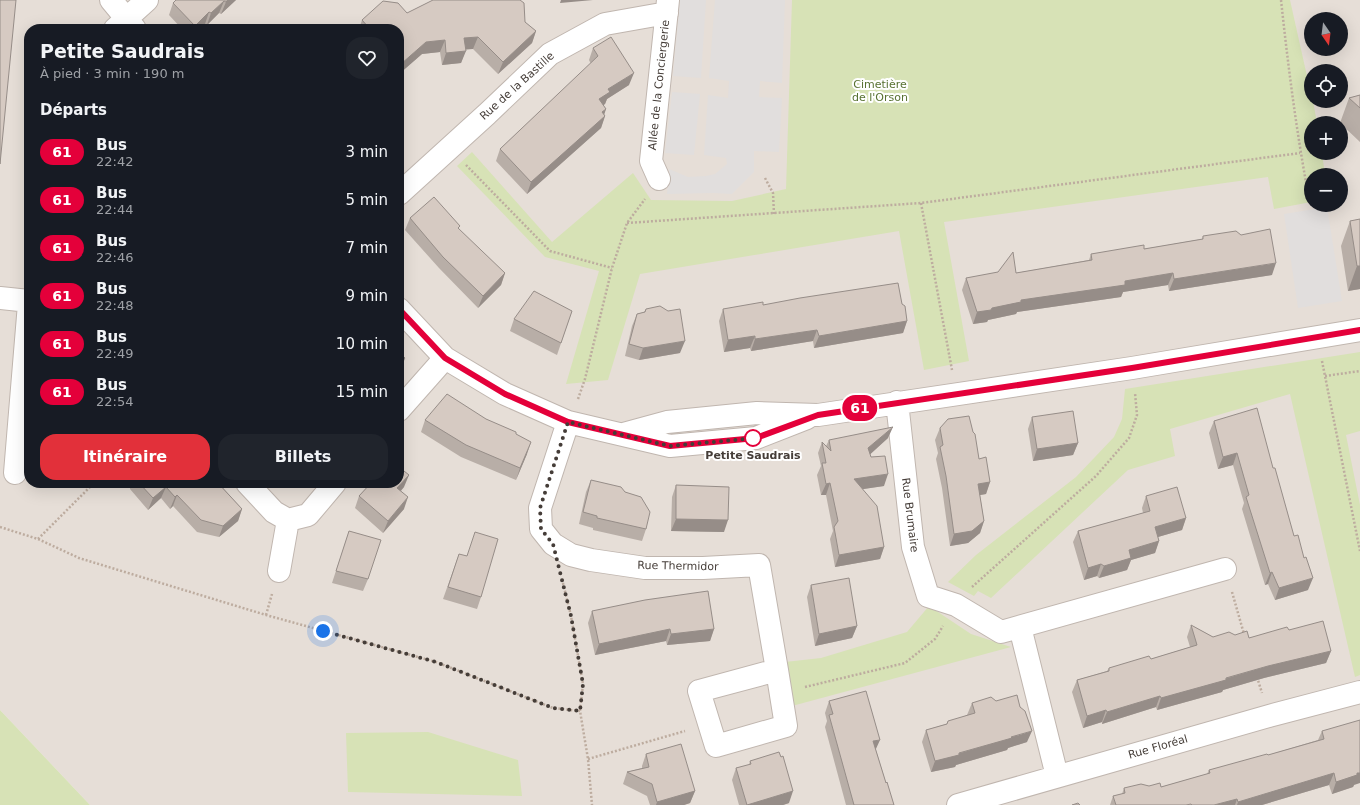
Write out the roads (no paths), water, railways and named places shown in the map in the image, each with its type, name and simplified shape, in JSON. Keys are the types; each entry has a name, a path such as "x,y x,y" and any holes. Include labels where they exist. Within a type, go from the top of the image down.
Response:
{"street":[{"path":"111,0 125,24"},
{"path":"128,24 147,0"},
{"name":"Rue de la Bastille","path":"404,189 550,54 605,24 668,7"},
{"name":"Allée de la Conciergerie","path":"658,179 651,161 668,7"},
{"path":"0,298 24,300"},
{"path":"404,314 445,358 505,394 568,422 623,434 667,422 757,413 818,415 1132,368 1360,330"},
{"path":"404,404 445,358"},
{"path":"15,473 24,364"},
{"name":"Rue Brumaire","path":"897,402 913,547 928,596 956,605 1001,632 1225,569"},
{"name":"Rue Thermidor","path":"568,422 540,508 541,529 553,544 571,555 591,560 645,568 703,568 759,565 777,670"},
{"path":"252,488 274,512 288,520 308,515 331,488"},
{"path":"279,571 288,520"},
{"path":"1020,627 1057,776"},
{"path":"777,670 786,726 716,746 699,691 777,670"},
{"name":"Rue Floréal","path":"958,805 1269,716 1360,692"}],"place":[{"name":"Petite Saudrais","path":"753,438"}],"park label":[{"name":"Cimetière de l'Orson","path":"880,90"}]}
